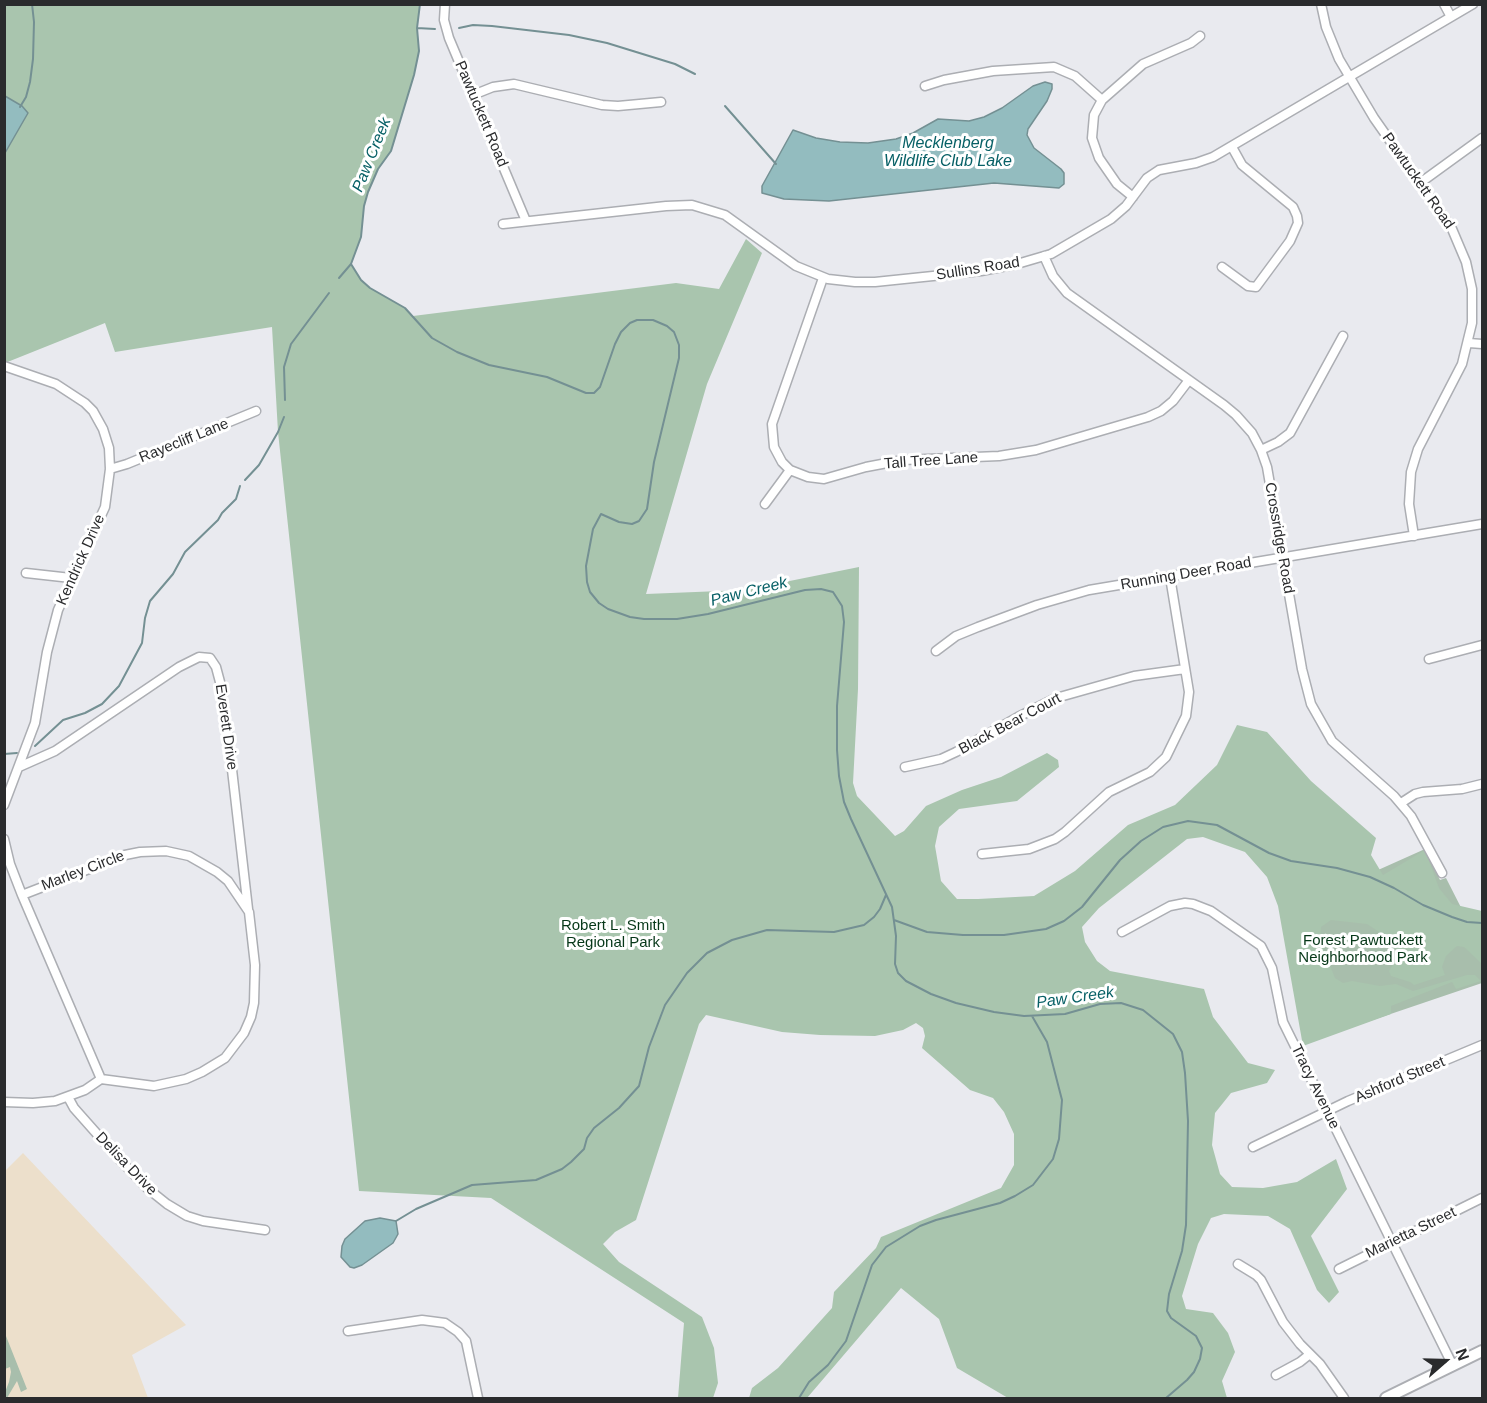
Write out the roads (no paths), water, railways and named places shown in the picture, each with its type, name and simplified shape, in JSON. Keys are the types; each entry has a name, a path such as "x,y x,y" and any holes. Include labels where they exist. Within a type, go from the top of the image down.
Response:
{"main road":[{"path":"1386,1398 1482,1351"}],"street":[{"name":"Pawtuckett Road","path":"445,4 445,26 526,221"},
{"name":"Pawtuckett Road","path":"1321,4 1330,40 1349,78 1374,118 1452,229 1466,262 1472,289 1473,306 1469,343 1455,380 1414,459 1409,489 1414,536"},
{"path":"1444,4 1451,17"},
{"name":"Sullins Road","path":"503,224 692,205 704,207 734,220 783,258 823,278 875,282 1001,268 1044,256 1069,244 1122,210 1147,178 1159,170 1204,161 1232,147 1473,4"},
{"path":"1133,197 1118,184 1099,158 1094,147 1092,126 1094,115 1102,100 1143,64 1191,43 1200,36"},
{"path":"925,86 993,71 1054,67 1075,76 1102,100"},
{"path":"473,95 493,87 514,84 602,105 618,106 661,102"},
{"path":"1420,183 1482,138"},
{"path":"1222,267 1248,286 1256,287 1290,241 1298,223 1293,207 1242,165 1232,147"},
{"name":"Crossridge Road","path":"1044,256 1053,276 1067,293 1236,415 1252,433 1261,450 1269,478 1305,688 1316,715 1341,750 1401,803 1418,827 1442,873"},
{"path":"765,504 790,470 782,462 774,447 772,424 823,278"},
{"path":"1261,450 1290,433 1343,336"},
{"path":"1469,343 1482,344"},
{"name":"Kendrick Drive","path":"4,366 56,384 93,411 103,429 110,469 105,507 71,578 52,631 39,705 19,768 4,805"},
{"name":"Tall Tree Lane","path":"790,470 808,477 824,479 866,467 903,460 973,458 1027,452 1129,423 1161,411 1173,401 1189,380"},
{"name":"Rayecliff Lane","path":"110,469 256,411"},
{"name":"Running Deer Road","path":"936,651 956,636 1018,612 1089,590 1482,524"},
{"path":"27,573 71,578"},
{"path":"982,854 1029,849 1055,839 1109,792 1142,777 1156,768 1166,757 1185,716 1189,692 1170,577"},
{"path":"1429,658 1482,645"},
{"name":"Everett Drive","path":"19,768 55,751 179,667 199,657 210,658 216,667 220,682 227,726 249,912"},
{"name":"Black Bear Court","path":"905,767 941,759 1056,698 1134,676 1185,669"},
{"path":"1401,803 1414,794 1462,789 1482,784"},
{"path":"4,839 10,864 22,895 101,1079 86,1090 68,1097 33,1103 4,1102"},
{"name":"Marley Circle","path":"22,895 125,855 166,851 189,856 217,872 228,881 249,912 255,965 254,1003 244,1033 220,1062 186,1079 154,1086 101,1079"},
{"name":"Tracy Avenue","path":"1122,932 1162,910 1185,903 1211,911 1257,942 1270,962 1283,1022 1453,1366"},
{"name":"Ashford Street","path":"1253,1147 1326,1111 1482,1045"},
{"name":"Delisa Drive","path":"68,1097 74,1108 121,1161 147,1188 167,1204 188,1216 203,1221 265,1230"},
{"name":"Marietta Street","path":"1340,1269 1482,1198"},
{"path":"1238,1264 1261,1280 1283,1322 1332,1379 1344,1398"},
{"path":"348,1331 422,1320 445,1323 466,1341 478,1398"},
{"path":"1276,1375 1310,1354"}],"water":[{"name":"Mecklenberg Wildlife Club Lake","path":"1045,82 1052,84 1052,89 1047,101 1028,129 1027,135 1034,148 1064,173 1064,184 1059,188 994,183 829,201 784,199 762,193 762,186 793,130 816,138 840,142 868,143 896,139 913,133 938,119 969,121 984,117 1002,108 1033,86"},
{"path":"5,96 22,106 28,113 5,153"},
{"path":"380,1218 396,1221 398,1234 393,1243 362,1265 350,1267 341,1257 345,1239 365,1221"}],"waterway":[{"path":"20,107 26,97 33,59 32,4"},
{"name":"Paw Creek","path":"339,278 351,264 361,237 364,206 368,192 378,169 391,151 414,75 419,51 417,28 420,4"},
{"path":"459,28 473,25 492,26 569,35 607,43 675,64 695,74"},
{"path":"417,28 435,29"},
{"path":"725,106 776,164"},
{"name":"Paw Creek","path":"351,264 361,280 370,288 405,308 432,338 457,352 489,365 547,377 586,393 594,393 600,387 615,344 621,332 630,323 637,320 653,320 674,332 679,345 679,358 654,462 647,509 639,521 632,524 619,522 601,514 593,529 586,566 590,592 599,603 608,609 630,617 644,619 677,619 708,614 805,590 821,589 833,592 842,606 844,622 837,706 839,776 844,802 892,907 896,936 895,964 898,973 906,981 931,994 994,1012 1024,1016 1065,1014 1100,1004 1121,1003 1143,1010 1173,1034 1182,1052 1185,1073 1188,1121 1186,1225 1167,1311 1171,1318 1196,1336 1202,1348 1194,1372 1166,1398"},
{"path":"285,400 284,367 291,344 329,293"},
{"path":"245,480 259,465 284,417"},
{"path":"35,746 63,720 85,713 102,704 119,686 142,643 150,601 173,574 185,552 236,499 240,486"},
{"path":"4,754 17,753"},
{"path":"894,920 927,932 963,935 1004,935 1046,929 1064,921 1082,907 1120,860 1141,841 1163,827 1188,821 1217,825 1269,853 1291,861 1337,868 1370,877 1423,905 1452,917 1467,922 1482,923"},
{"path":"396,1221 416,1209 472,1185 536,1180 562,1169 571,1162 584,1149 587,1138 594,1128 619,1108 639,1086 649,1047 665,1005 687,973 707,953 732,940 767,930 834,932 864,925 880,909 886,895"},
{"path":"799,1398 809,1382 828,1365 846,1341 872,1265 886,1247 920,1226 1000,1203 1015,1196 1033,1185 1053,1159 1059,1139 1062,1100 1047,1042 1032,1016"}],"park label":[{"name":"Robert L. Smith Regional Park","path":"613,934"},
{"name":"Forest Pawtuckett Neighborhood Park","path":"1363,950"}]}
